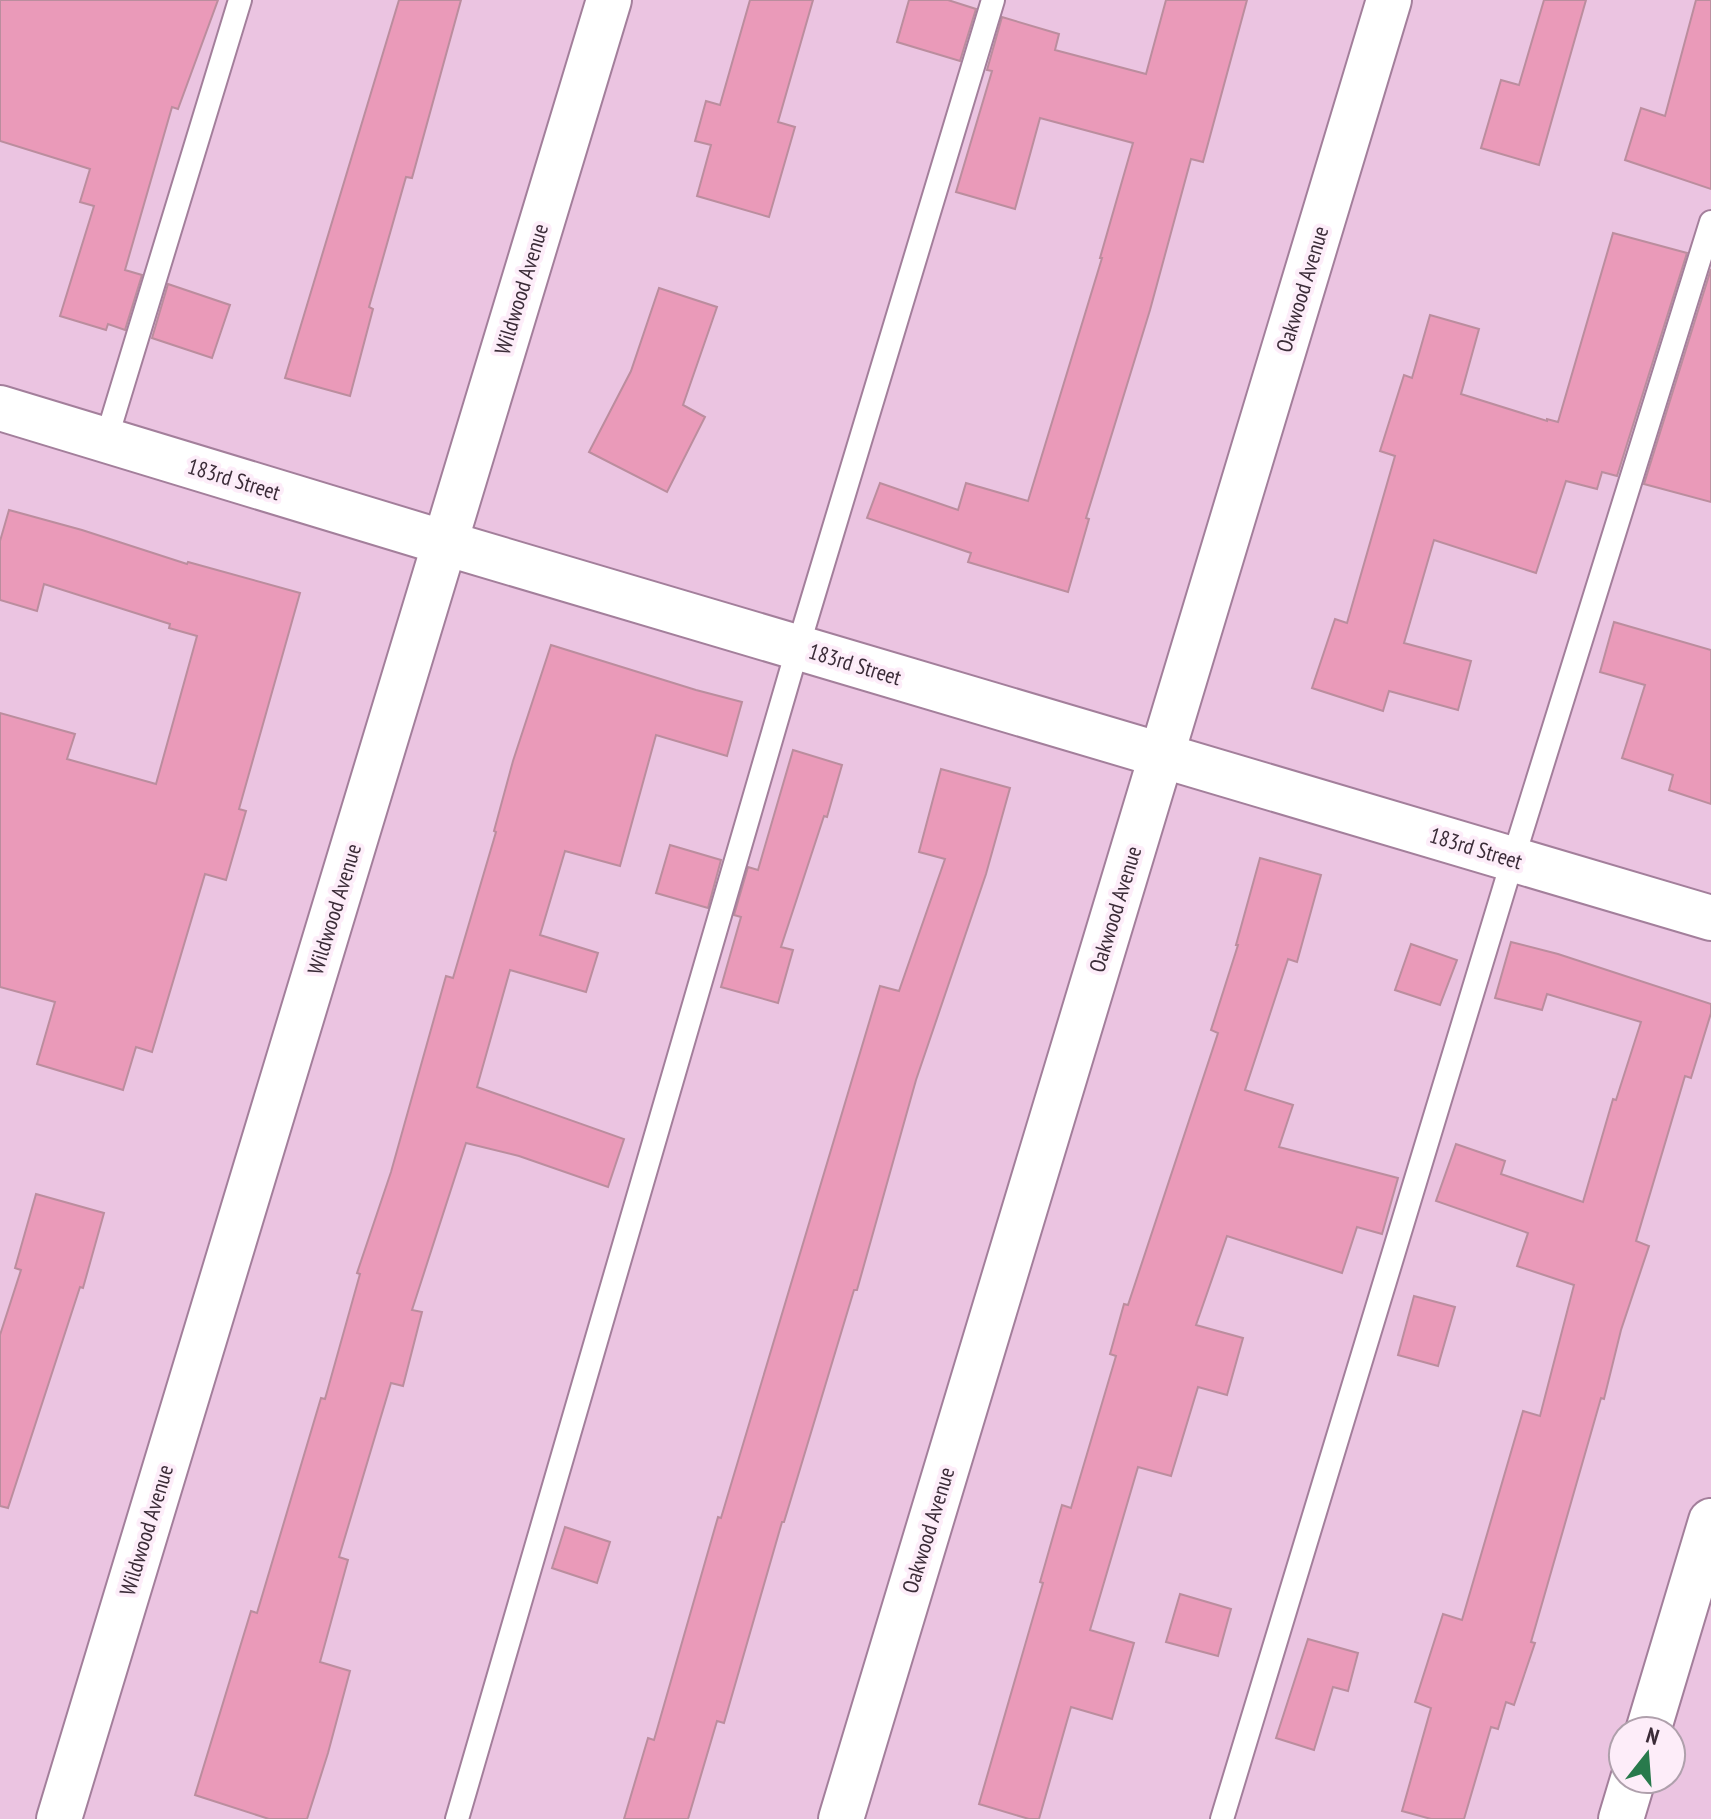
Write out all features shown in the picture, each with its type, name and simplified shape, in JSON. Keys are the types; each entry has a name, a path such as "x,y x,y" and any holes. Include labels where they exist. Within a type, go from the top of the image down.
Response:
{"street":[{"name":"Wildwood Avenue","path":"59,1819 609,0"},
{"name":"Oakwood Avenue","path":"841,1819 1389,0"},
{"name":"183rd Street","path":"0,408 1711,918"},
{"path":"1653,1715 1711,1521"},
{"path":"1621,1819 1628,1795"}],"lane":[{"path":"106,440 240,0"},
{"path":"457,1819 798,647 993,0"},
{"path":"1222,1819 1513,859 1711,222"}],"building":[{"path":"0,0 218,0 178,109 172,107 125,270 142,275 125,330 108,324 106,330 60,316 94,206 80,202 90,169 0,141"},
{"path":"399,0 461,0 412,178 406,177 369,307 373,309 350,396 285,378"},
{"path":"750,0 813,0 778,122 795,127 769,217 697,196 711,145 695,141 706,101 720,105"},
{"path":"909,0 948,0 976,9 960,61 897,42"},
{"path":"1166,0 1247,0 1203,162 1191,159 1150,310 1086,518 1089,519 1068,592 968,562 971,553 867,518 880,483 958,510 966,483 1028,501 1102,258 1133,143 1040,118 1015,209 956,192 992,71 987,70 1002,17 1059,34 1055,50 1146,74"},
{"path":"1544,0 1586,0 1539,165 1481,148 1501,80 1519,85"},
{"path":"1696,0 1711,0 1711,189 1625,160 1641,108 1665,116"},
{"path":"1613,233 1687,253 1617,476 1602,472 1597,489 1566,481 1536,573 1434,540 1404,643 1471,661 1458,710 1389,691 1383,711 1312,688 1335,619 1347,623 1395,456 1380,451 1404,375 1412,378 1430,315 1479,329 1461,394 1558,422"},
{"path":"1711,269 1711,502 1644,484"},
{"path":"168,284 230,305 212,358 152,338"},
{"path":"659,288 717,307 683,405 705,417 667,492 589,452 631,371"},
{"path":"9,510 187,564 300,593 239,809 246,811 226,880 205,874 152,1052 136,1047 123,1090 37,1064 55,1002 0,987 0,713 75,734 67,759 156,784 197,636 169,628 170,624 44,584 37,611 0,600 0,541"},
{"path":"1614,622 1711,650 1711,804 1669,790 1673,775 1622,758 1645,685 1600,672"},
{"path":"551,645 742,702 727,756 656,735 620,866 565,851 540,935 598,953 586,992 510,970 477,1087 624,1139 608,1187 519,1156 466,1143 412,1310 422,1312 403,1386 391,1383 339,1557 348,1560 320,1662 350,1671 328,1753 307,1819 269,1819 195,1795 251,1611 257,1613 321,1398 325,1399 360,1274 357,1273 391,1172 446,976 453,978 496,832 513,761"},
{"path":"793,750 842,765 781,947 793,950 778,1003 721,987 741,917 734,915 748,867 758,870"},
{"path":"941,769 1010,788 986,874 916,1080 857,1290 854,1290 782,1522 724,1723 717,1721 688,1819 624,1819 648,1738 654,1740 718,1517 721,1518 880,986 899,991 945,859 919,852"},
{"path":"670,845 721,860 708,908 656,893"},
{"path":"1260,858 1321,875 1297,962 1288,959 1245,1090 1293,1105 1279,1147 1398,1178 1382,1234 1357,1227 1342,1273 1227,1236 1196,1325 1243,1338 1227,1395 1198,1387 1171,1476 1138,1467 1090,1630 1134,1643 1112,1719 1071,1707 1039,1819 1029,1819 979,1804 1043,1583 1040,1582 1062,1505 1071,1508 1116,1356 1110,1354 1124,1304 1128,1305 1218,1033 1211,1030 1238,945"},
{"path":"1511,942 1558,954 1711,1004 1711,1013 1691,1078 1685,1076 1636,1241 1649,1246 1621,1330 1604,1399 1601,1398 1531,1642 1535,1643 1514,1705 1506,1702 1498,1729 1491,1727 1464,1819 1431,1819 1402,1811 1431,1708 1415,1702 1443,1614 1462,1620 1523,1411 1540,1416 1574,1285 1517,1266 1528,1233 1436,1201 1456,1144 1505,1161 1501,1174 1583,1202 1613,1099 1616,1100 1641,1022 1547,994 1542,1010 1495,998"},
{"path":"1411,944 1457,960 1440,1005 1395,990"},
{"path":"36,1194 104,1213 83,1288 80,1287 8,1508 0,1506 0,1335 21,1270 15,1268"},
{"path":"1414,1296 1455,1307 1438,1366 1398,1355"},
{"path":"565,1527 610,1542 597,1583 552,1568"},
{"path":"1180,1594 1231,1609 1218,1656 1166,1642"},
{"path":"1308,1639 1358,1653 1348,1691 1333,1687 1314,1750 1276,1738"}]}
